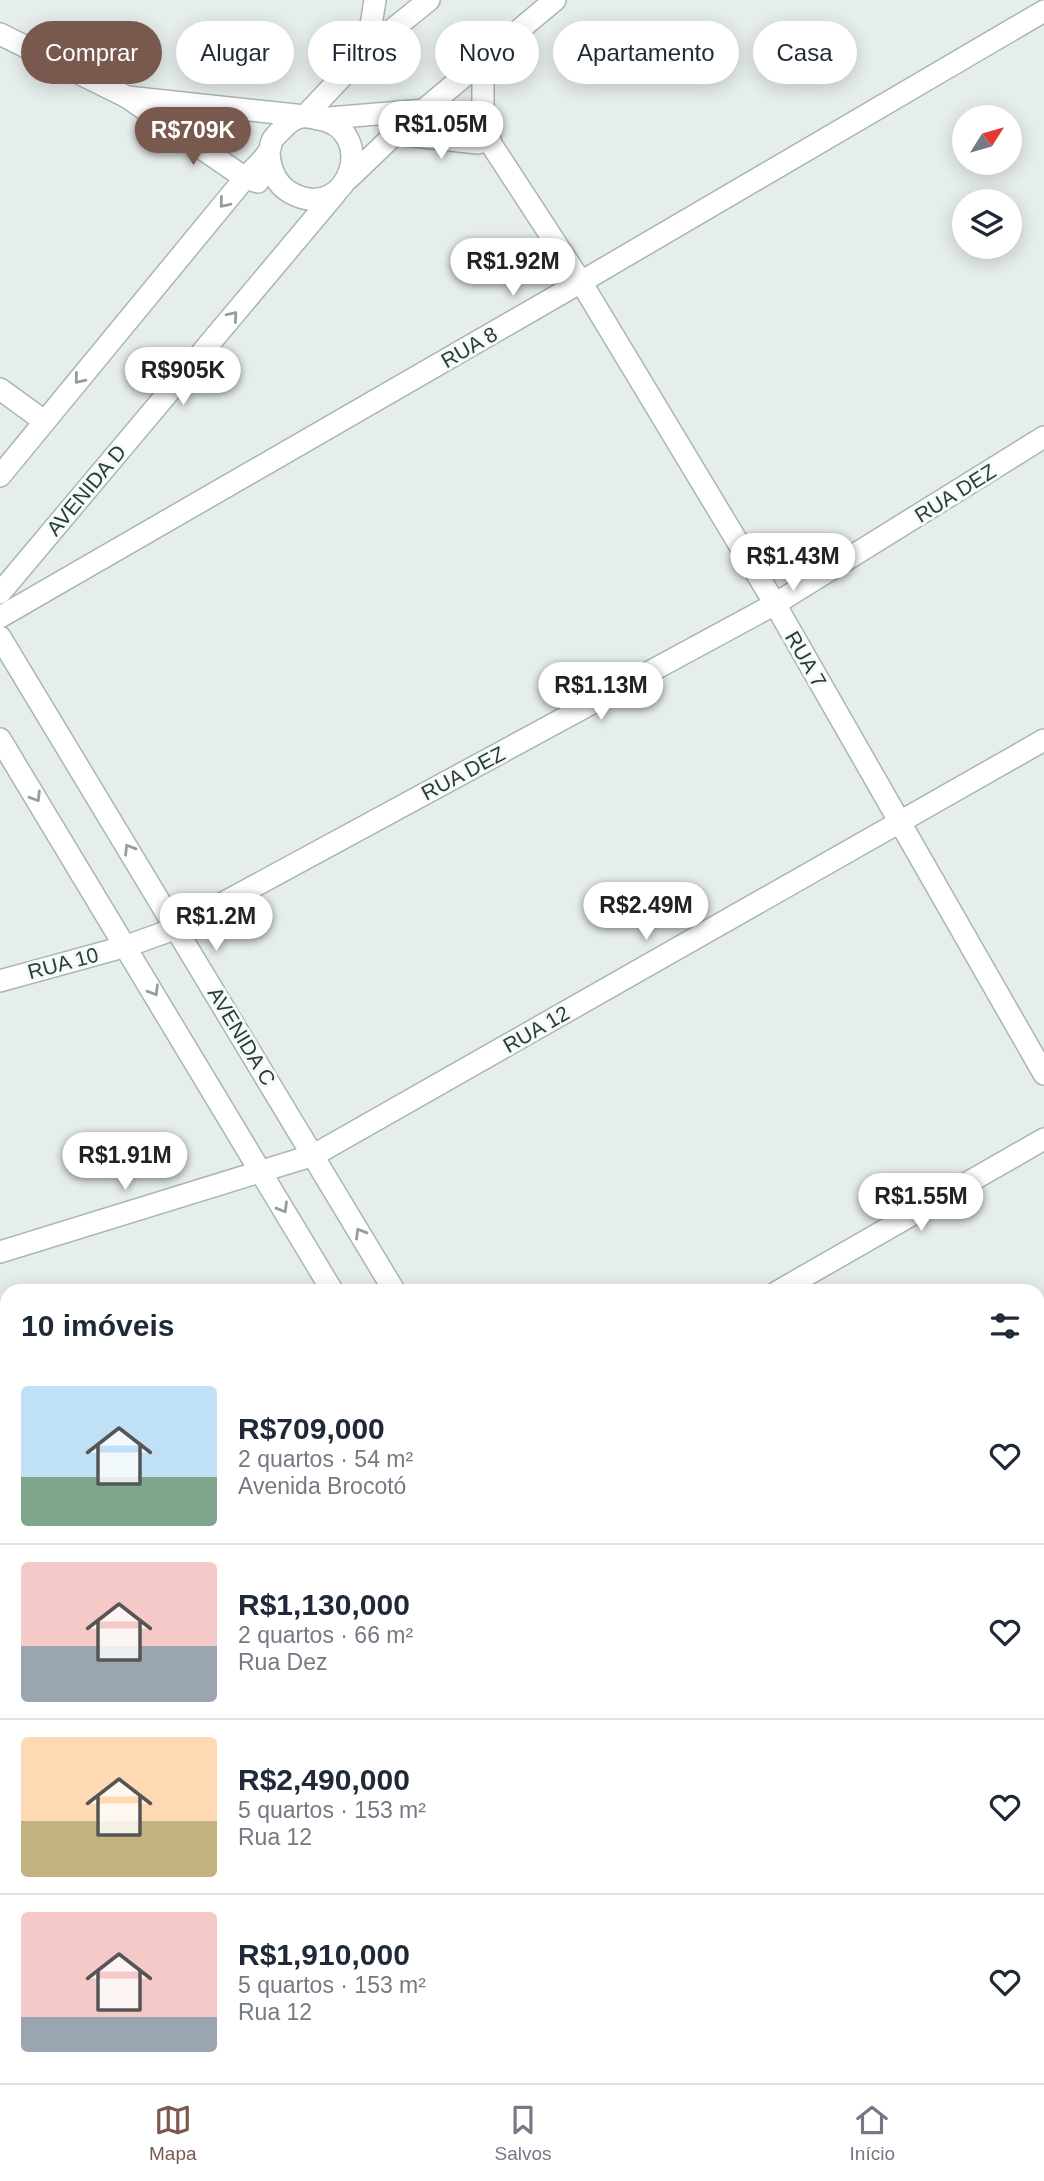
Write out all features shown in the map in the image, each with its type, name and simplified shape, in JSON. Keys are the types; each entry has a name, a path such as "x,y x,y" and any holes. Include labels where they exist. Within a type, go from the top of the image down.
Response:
{"street":[{"path":"372,21 375,0"},
{"path":"403,21 429,0"},
{"name":"AVENIDA D","path":"530,21 555,0"},
{"name":"RUA 8","path":"0,617 1044,11"},
{"path":"0,34 127,96 245,178 307,201 342,186 354,157 351,143 332,121 127,96"},
{"path":"311,118 339,84"},
{"name":"AVENIDA D","path":"0,593 342,186 395,134 455,84"},
{"path":"395,134 491,144 483,109 482,84"},
{"path":"282,190 270,166 269,152 273,140 292,121 425,110"},
{"name":"RUA 7","path":"425,110 491,144 581,282 775,604 1044,1074"},
{"path":"0,476 269,152"},
{"path":"0,388 44,421"},
{"name":"RUA DEZ","path":"127,946 177,928 775,604 1044,437"},
{"name":"AVENIDA C","path":"0,637 390,1284"},
{"path":"0,739 328,1284"},
{"name":"RUA 12","path":"0,1252 314,1155 1044,740"},
{"name":"RUA 10","path":"0,981 127,946"},
{"path":"791,1284 1044,1139"}]}
